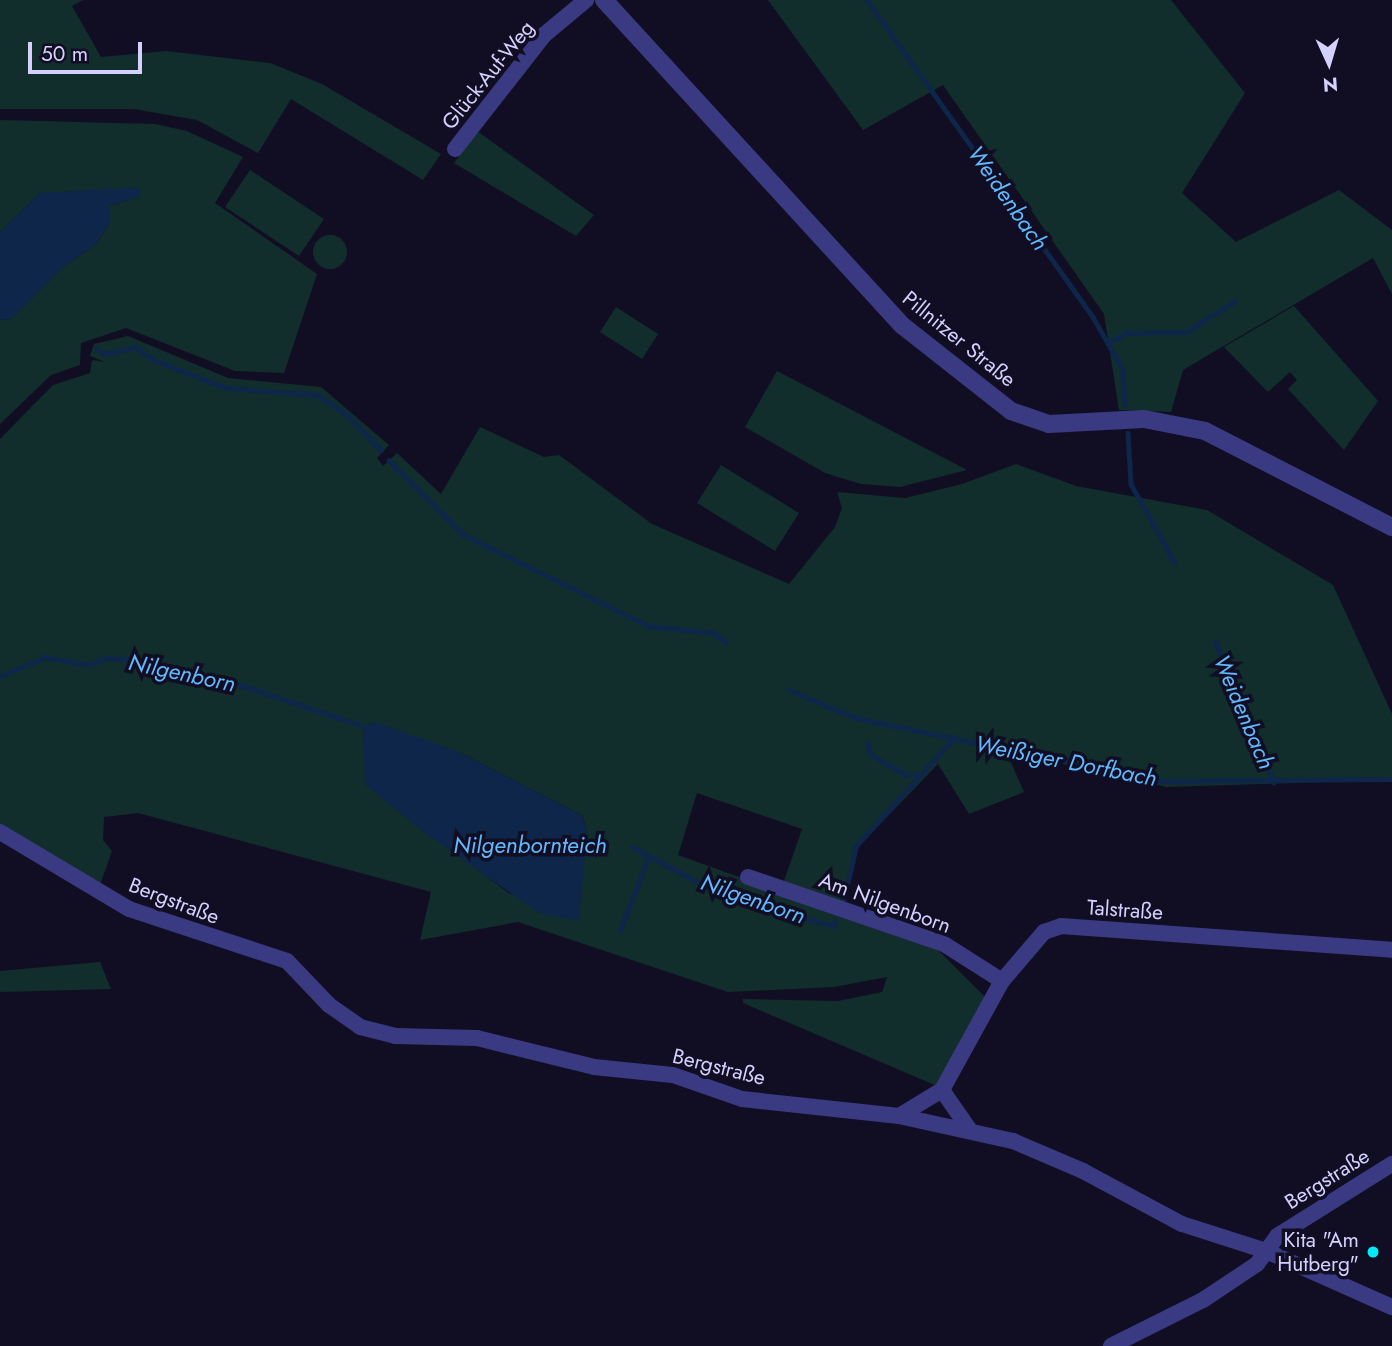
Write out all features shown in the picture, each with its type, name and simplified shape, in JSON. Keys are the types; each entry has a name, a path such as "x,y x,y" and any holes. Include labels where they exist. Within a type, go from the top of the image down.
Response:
{"street":[{"name":"Glück-Auf-Weg","path":"455,149 544,35 586,0"},
{"name":"Pillnitzer Straße","path":"604,0 903,326 1011,411 1049,424 1144,419 1205,431 1392,527"},
{"name":"Bergstraße","path":"0,832 129,909 287,961 330,1005 360,1027 396,1036 477,1038 594,1067 673,1075 742,1098 899,1116 970,1129 1013,1141 1083,1171 1182,1224 1266,1251 1277,1236 1392,1164"},
{"name":"Am Nilgenborn","path":"748,877 944,944 1002,981"},
{"name":"Talstraße","path":"942,1090 1002,981 1044,932 1061,926 1392,950"},
{"path":"899,1116 942,1090 970,1129"},
{"path":"1111,1346 1203,1300 1256,1264 1266,1251 1392,1307"}],"green space":[{"path":"0,0 83,0 72,6 101,57 166,51 270,63 322,84 441,154 423,180 291,99 258,153 197,120 134,109 0,109"},
{"path":"768,0 1171,0 1245,93 1182,193 1236,242 1339,190 1392,230 1392,294 1373,258 1183,370 1171,412 1119,410 1104,314 943,85 863,130"},
{"path":"0,120 155,124 187,131 243,157 215,203 317,274 284,373 235,371 126,328 81,343 80,365 51,375 0,424 0,320 11,319 63,267 96,244 109,224 109,206 138,197 40,193 0,232"},
{"path":"477,131 594,215 576,236 454,163"},
{"path":"250,170 324,219 299,256 225,207"},
{"path":"330,235 342,240 347,252 342,264 330,269 318,264 313,252 318,240"},
{"path":"1294,306 1378,401 1344,450 1288,389 1297,380 1290,372 1268,392 1224,347"},
{"path":"616,307 658,334 642,359 600,332"},
{"path":"128,336 228,378 321,387 389,445 377,458 383,466 397,453 441,494 480,427 544,457 559,455 652,524 789,584 835,527 842,508 837,492 905,498 962,484 1016,464 1076,486 1207,510 1333,585 1392,714 1392,780 1166,787 1005,749 1024,792 969,814 938,764 859,846 840,902 783,884 802,829 697,793 678,855 936,948 985,997 937,1086 743,1003 743,999 838,1001 882,992 887,977 834,987 728,992 518,922 420,940 431,892 138,813 104,817 103,840 112,851 99,888 0,826 0,439 53,385 90,373 92,360 105,362 90,356 94,344","holes":["459,752 583,816 587,833 584,855 510,894 365,784"]},
{"path":"777,371 967,470 900,487 861,484 825,473 745,427"},
{"path":"721,465 799,513 775,551 697,503"},
{"path":"100,962 111,989 0,992 0,971"}],"water":[{"path":"140,187 139,197 109,206 109,224 96,244 63,267 11,319 0,320 0,232 40,193"},
{"name":"Nilgenbornteich","path":"375,722 459,752 583,816 587,833 579,921 539,913 422,831 365,784 363,726"}],"waterway":[{"name":"Weidenbach","path":"867,0 1093,317 1122,368 1125,405"},
{"path":"1107,343 1127,333 1186,332 1234,302"},
{"path":"97,349 105,354 135,347 154,360 226,388 318,395 345,413 381,450"},
{"name":"Weidenbach","path":"1128,433 1131,484 1175,563"},
{"name":"Weißiger Dorfbach","path":"389,460 464,535 649,626 714,633 726,642"},
{"name":"Weidenbach","path":"1215,641 1274,782"},
{"name":"Nilgenborn","path":"0,676 46,657 87,665 109,658 141,661 226,680 363,726"},
{"name":"Weißiger Dorfbach","path":"789,690 856,718 1157,781 1392,779"},
{"name":"Nilgenborn","path":"843,902 856,846 955,737"},
{"path":"868,743 871,755 907,775 921,775"},
{"name":"Nilgenborn","path":"632,847 713,890 833,926 835,921"},
{"path":"620,930 649,856"}],"place":[{"name":"Kita \"Am Hutberg\"","path":"1373,1252"}]}
